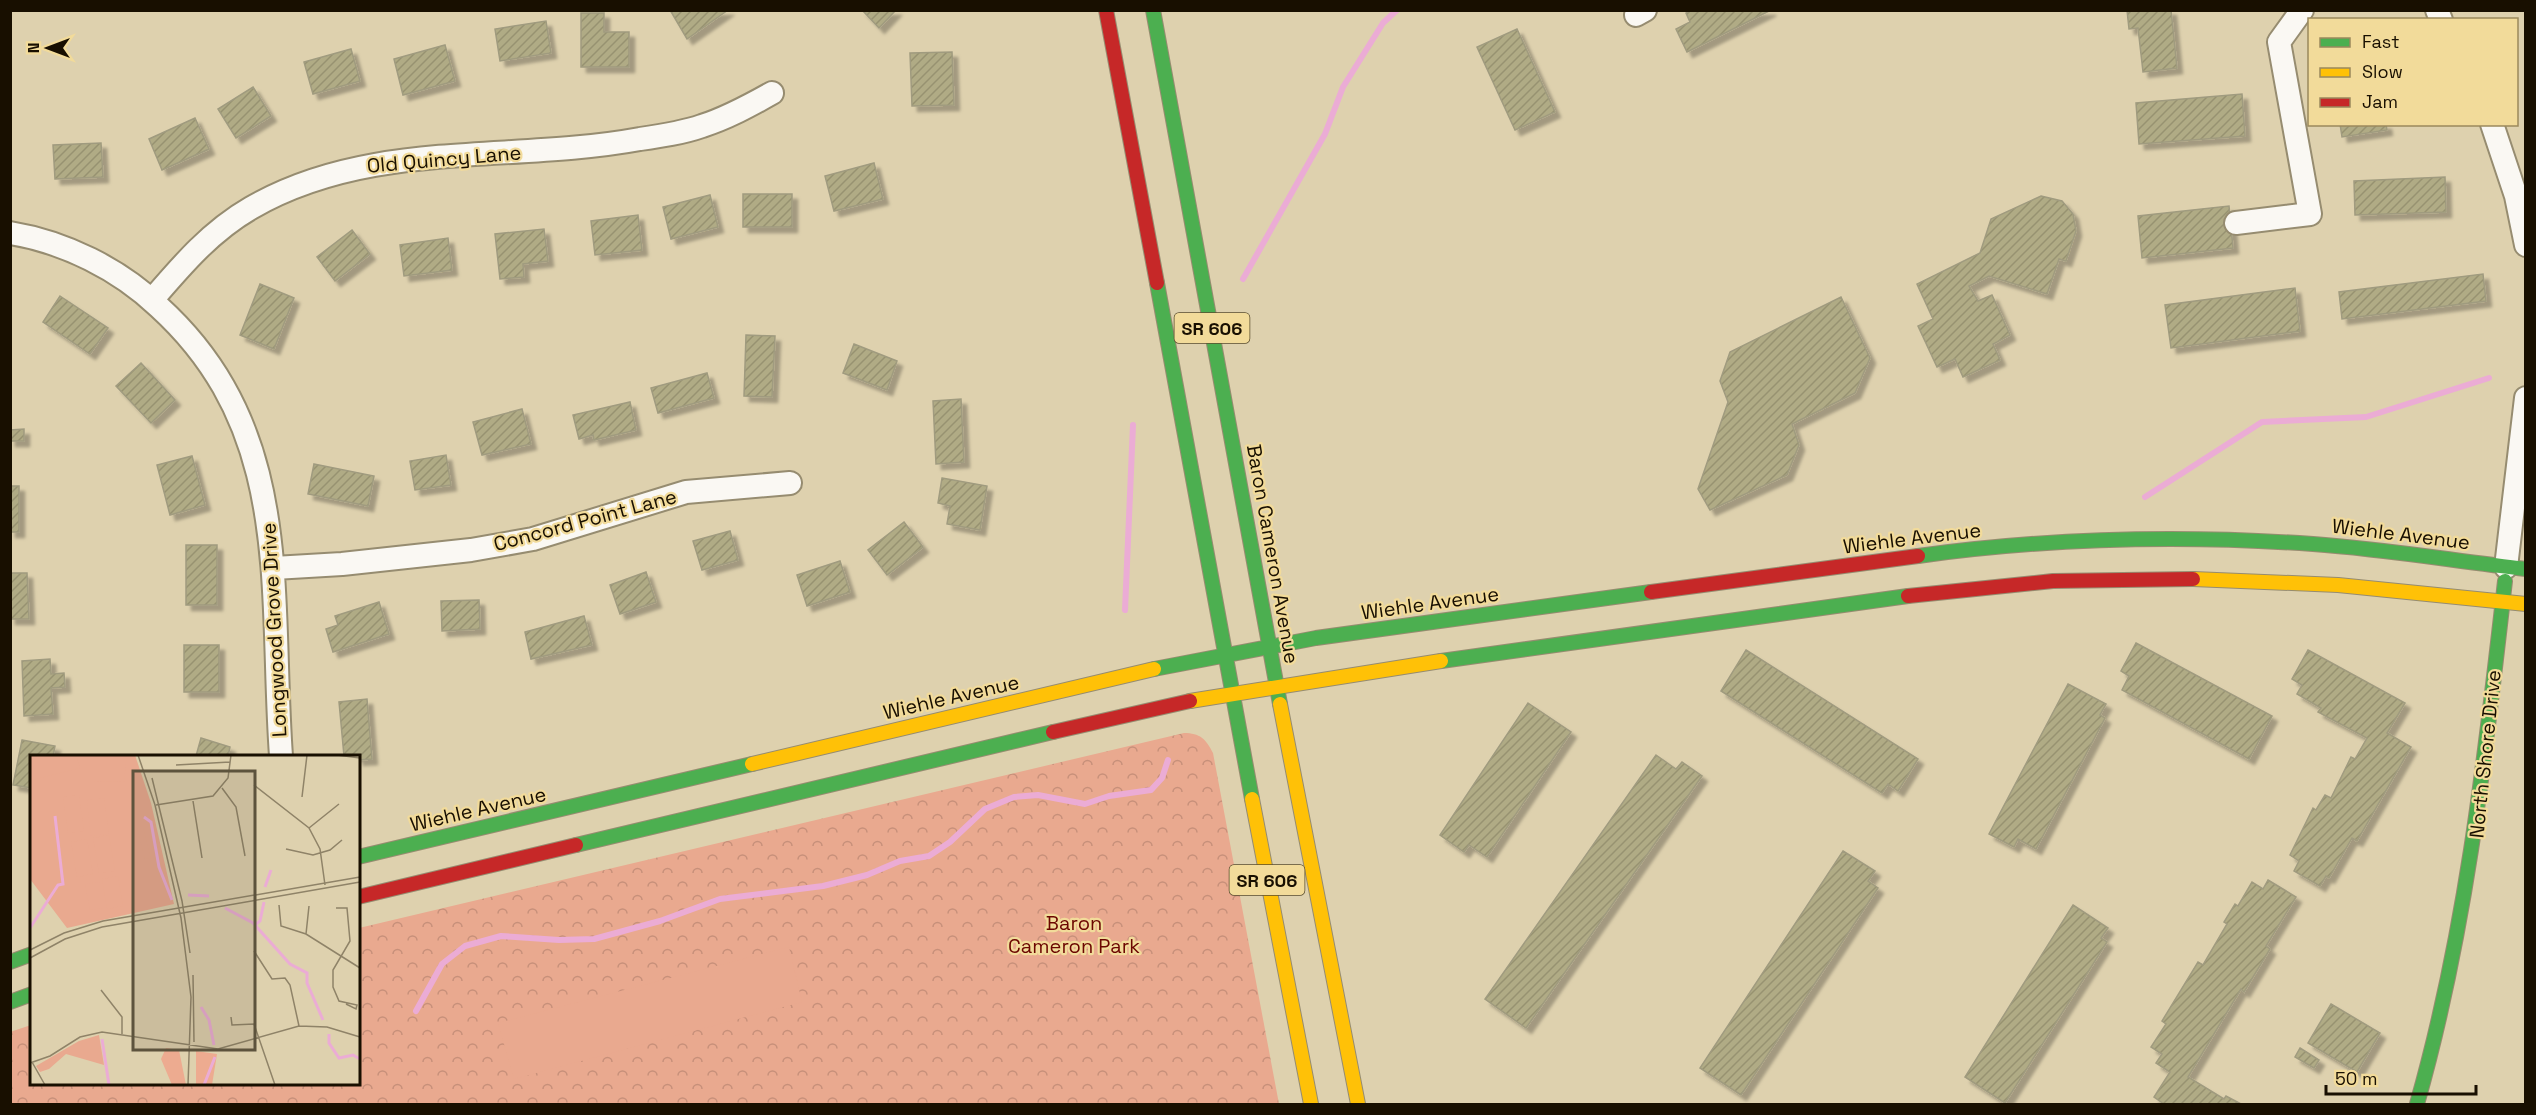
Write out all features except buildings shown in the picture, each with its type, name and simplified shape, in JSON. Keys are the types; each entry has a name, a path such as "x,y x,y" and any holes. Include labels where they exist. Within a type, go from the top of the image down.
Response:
{"main road":[{"name":"SR 606","path":"1106,10 1167,333 1230,694 1311,1104"},
{"name":"Baron Cameron Avenue","path":"1153,10 1277,686 1358,1104"},
{"name":"Wiehle Avenue","path":"360,857 1004,704 1270,646 1946,552 2051,542 2178,539 2286,542 2378,550 2516,568"},
{"name":"North Shore Drive","path":"2417,1104 2444,1011 2469,885 2502,602 2516,568"},
{"path":"360,897 1168,705 1277,686 1954,590 2053,581 2233,579 2338,585 2526,604"},
{"path":"10,962 30,955"},
{"path":"10,1002 30,995"}],"street":[{"path":"2236,223 2310,214 2279,42 2302,10"},
{"name":"Old Quincy Lane","path":"152,300 187,259 217,232 250,209 284,191 322,176 405,158 585,147 670,134 702,126 772,93"},
{"path":"2493,126 2516,196 2526,245"},
{"name":"Longwood Grove Drive","path":"10,233 63,248 100,264 152,300 201,351 223,383 241,418 255,455 265,500 274,568 281,755"},
{"name":"North Shore Drive","path":"2516,568 2526,398"},
{"name":"Concord Point Lane","path":"274,568 342,564 471,550 533,539 686,492 789,483"}],"green space":[{"name":"Baron Cameron Park","path":"1184,733 1194,734 1208,744 1213,753 1279,1104 11,1104 10,1032 30,1025 30,1085 360,1085 360,928"},
{"path":"789,947 802,1002 514,1079 498,1023"}],"waterway":[{"path":"1243,279 1325,134 1343,87 1383,23 1397,10"},
{"path":"2145,497 2262,422 2366,417 2489,378"},
{"path":"1125,610 1133,425"},
{"path":"416,1011 442,964 465,946 501,936 559,940 594,939 660,921 720,899 823,886 867,875 900,861 929,856 950,842 985,809 1014,797 1038,795 1085,804 1109,796 1151,790 1162,778 1168,760"}],"traffic: fast":[{"path":"1153,10 1280,704"},
{"path":"1157,283 1252,799"},
{"path":"1918,556 2066,542 2165,539 2264,541 2340,546 2526,569"},
{"path":"2417,1104 2449,975 2461,910 2490,713 2505,581"},
{"path":"1154,669 1316,638 1651,592"},
{"path":"1441,661 1908,596"},
{"path":"576,845 1053,732"},
{"path":"360,857 752,764"},
{"path":"10,962 30,955"},
{"path":"10,1002 30,995"}],"traffic: slow":[{"path":"2193,579 2338,585 2526,604"},
{"path":"1190,701 1441,661"},
{"path":"752,764 1154,669"},
{"path":"1280,704 1358,1104"},
{"path":"1252,799 1311,1104"}],"traffic: jam":[{"path":"1106,10 1157,283"},
{"path":"1651,592 1918,556"},
{"path":"1908,596 2053,581 2193,579"},
{"path":"1053,732 1190,701"},
{"path":"360,897 576,845"}]}
